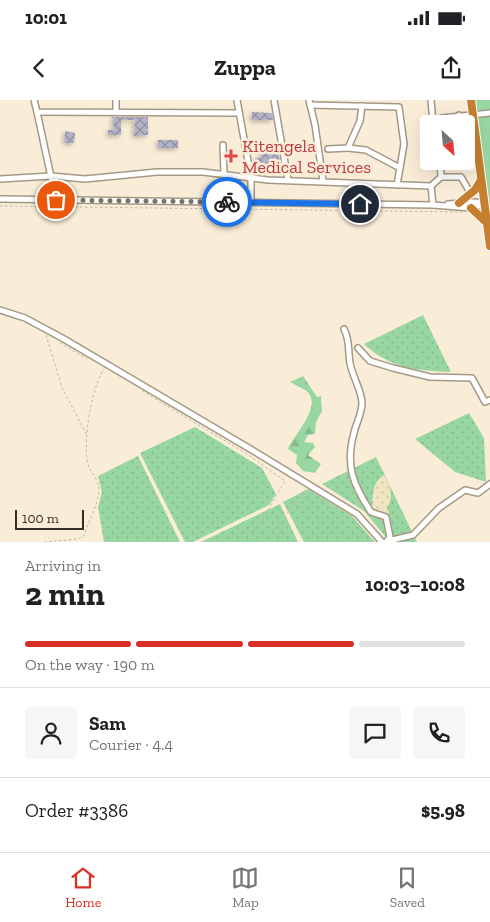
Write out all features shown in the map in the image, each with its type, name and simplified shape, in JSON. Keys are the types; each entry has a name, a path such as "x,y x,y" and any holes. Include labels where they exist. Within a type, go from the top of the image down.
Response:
{"highway":[{"path":"471,100 472,115"},
{"path":"475,137 490,246"},
{"path":"459,203 471,194 481,180"},
{"path":"471,208 488,225"}],"street":[{"path":"34,100 56,200"},
{"path":"116,100 116,112"},
{"path":"237,100 251,178 250,202"},
{"path":"274,100 288,180"},
{"path":"431,100 432,115"},
{"path":"323,180 309,103 400,108 404,144 397,184"},
{"path":"348,148 360,121 362,106"},
{"path":"37,112 240,113"},
{"path":"472,115 490,113"},
{"path":"223,146 224,174"},
{"path":"328,149 361,149 400,168"},
{"path":"441,170 441,176"},
{"path":"0,179 51,176 85,179 157,172 431,186 441,176 461,177 471,194"},
{"path":"431,186 433,205"},
{"path":"0,199 445,205 471,208 484,204"},
{"path":"445,205 474,202 484,204"},
{"path":"0,310 44,328 306,483 357,514 385,542"},
{"path":"344,330 347,335 350,366 362,402 358,424 354,431 350,471 356,488 371,512 386,517 390,537 385,542"},
{"path":"358,348 370,360 393,368 430,377 472,378 485,402 490,400"},
{"path":"385,542 413,535 439,508 465,490 478,492 490,484"}],"path":[{"path":"0,206 432,211 461,213 471,208"},
{"path":"44,328 62,388 87,435"},
{"path":"46,335 89,360"},
{"path":"44,542 78,539 84,536 98,494 99,485 87,460 87,435 97,383 104,369"},
{"path":"137,388 247,454 285,481 249,542"},
{"path":"278,542 284,521 291,507 302,498 306,483"}],"green space":[{"path":"471,100 490,100 490,246 475,131 475,115 473,115"},
{"path":"423,315 451,372 427,371 404,367 383,358 364,344"},
{"path":"303,376 317,397 321,396 322,411 316,422 315,434 308,435 304,442 313,443 315,447 308,455 321,464 315,473 303,471 296,463 297,455 288,449 307,419 312,403 310,396 305,390 290,382"},
{"path":"469,413 484,438 486,482 455,472 415,439"},
{"path":"195,427 262,468 276,494 269,505 193,542 185,542 140,453"},
{"path":"138,456 180,542 104,542 98,507 102,492 98,476"},
{"path":"376,457 417,542 390,542 364,511 322,484"},
{"path":"308,489 352,516 375,542 304,542 283,502"},
{"path":"280,504 298,542 201,542"}],"sand":[{"path":"384,475 391,492 387,508 389,514 381,514 372,508 375,485"}],"building":[{"path":"252,112 272,113 273,120 252,120"},
{"path":"110,117 148,117 148,135 134,136 135,120 121,120 121,135 108,135 108,130 114,130 113,118"},
{"path":"65,131 75,133 74,143 65,143"},
{"path":"158,140 178,140 178,148 158,148"},
{"path":"262,150 278,151 281,166 254,166 255,158 262,158"}],"way so far":[{"path":"56,200 227,202"}],"place":[{"name":"Kitengela Medical Services","path":"231,156"}],"route":[{"path":"227,202 360,204"}]}
